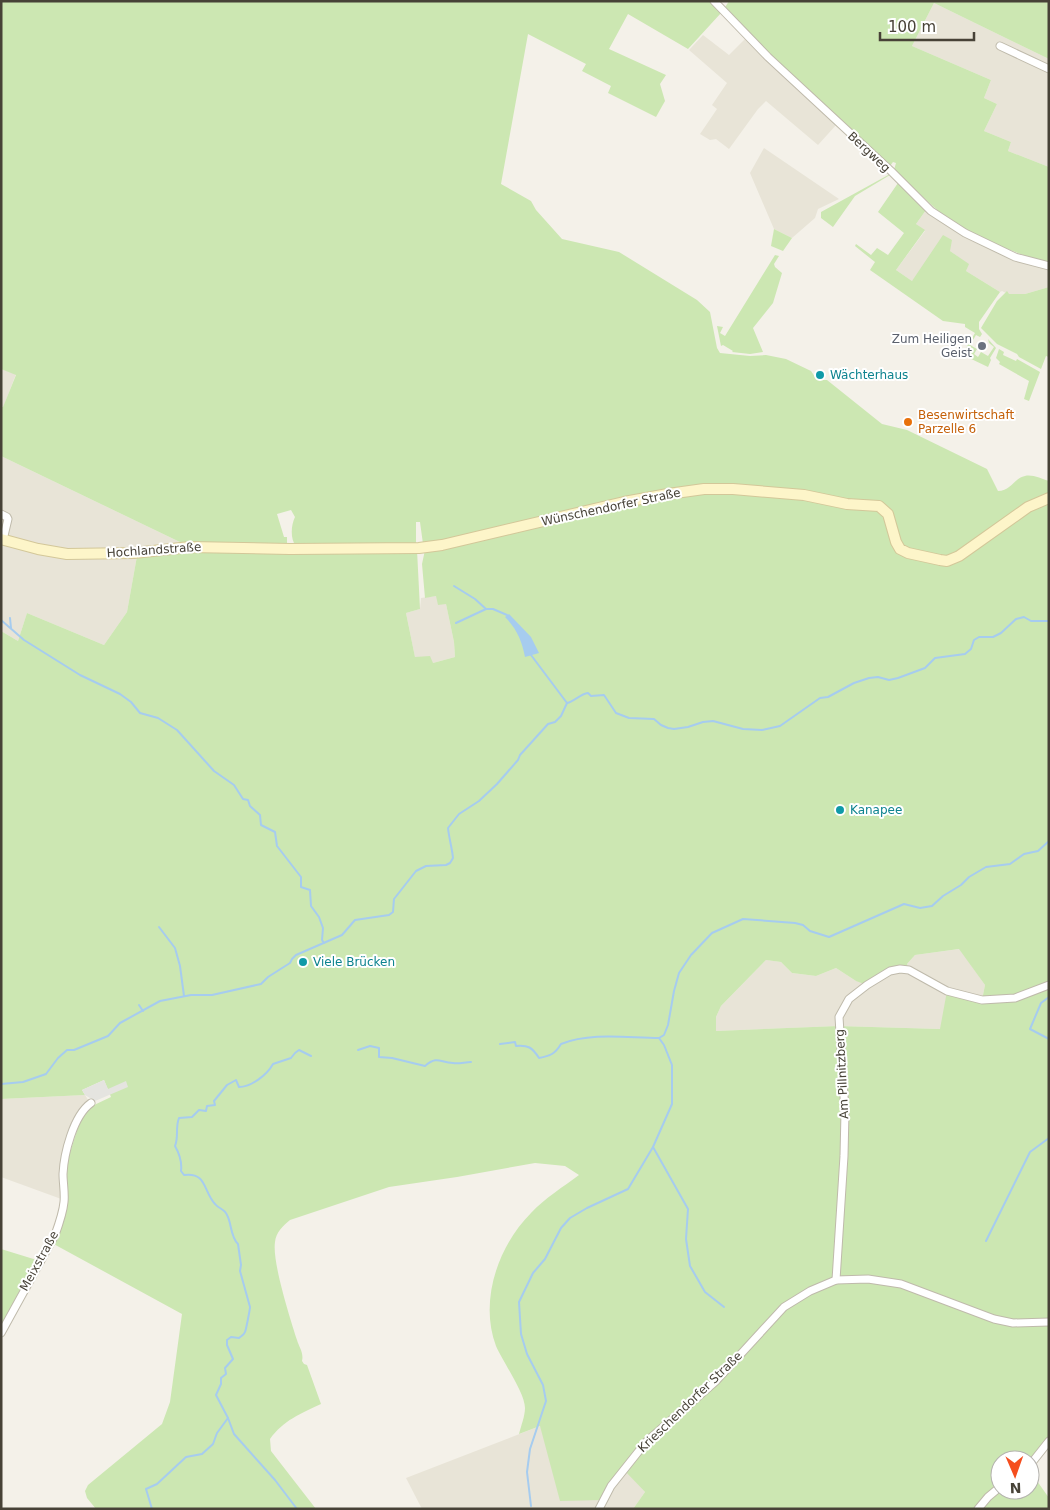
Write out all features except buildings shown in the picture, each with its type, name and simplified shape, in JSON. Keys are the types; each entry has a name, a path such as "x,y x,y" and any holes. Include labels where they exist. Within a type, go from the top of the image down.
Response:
{"street":[{"name":"Bergweg","path":"714,1 768,57 891,171 931,211 964,233 1015,257 1049,266"},
{"path":"1000,46 1049,69"},
{"name":"Wünschendorfer Straße","path":"215,546 290,549 419,548 624,502 704,489 733,489 804,495 847,504 879,506 888,514 896,542 900,549 922,557 947,561 959,556 1028,507 1049,498"},
{"name":"Hochlandstraße","path":"1,514 8,519 2,539 53,552 67,554 134,553 172,548 215,546"},
{"name":"Am Pillnitzberg","path":"836,1280 845,1112 839,1017 849,998 890,971 900,969 909,970 946,991 982,1000 1015,998 1049,985"},
{"name":"Meixstraße","path":"1,1333 55,1235 61,1219 64,1200 64,1159 78,1120 91,1103"},
{"name":"Krieschendorfer Straße","path":"599,1509 611,1486 646,1442 716,1381 784,1307 836,1280 868,1279 901,1284 994,1319 1012,1322 1049,1322"},
{"path":"1040,1452 1049,1441"},
{"path":"978,1509 990,1496"}],"shaded area":[{"path":"934,3 1049,59 1049,167 1008,151 1011,142 984,131 997,104 984,98 991,80 912,46"},
{"path":"703,35 729,55 746,38 837,124 818,145 766,101 729,149 716,139 710,140 700,134 717,109 712,105 727,83 689,50"},
{"path":"764,148 839,199 818,209 815,218 792,238 774,229 750,173"},
{"path":"926,210 943,222 1049,267 1049,287 1025,294 1000,292 966,271 968,264 950,251 912,281 896,270 925,231 916,224"},
{"path":"1,369 16,374 3,408 1,407"},
{"path":"1,456 184,544 137,556 127,612 104,645 27,613 18,641 1,631"},
{"path":"436,596 446,604 454,642 455,657 433,663 415,657 406,613 420,609 421,598"},
{"path":"960,949 985,985 982,1000 941,1029 838,1026 716,1031 716,1017 721,1006 766,960 781,962 792,973 816,976 836,968 856,981 890,971 909,970 907,964 915,955"},
{"path":"104,1080 108,1089 126,1081 128,1087 95,1101 85,1095 82,1090"},
{"path":"85,1095 92,1106 80,1121 66,1165 64,1200 1,1177 1,1099"},
{"path":"540,1426 624,1469 645,1492 633,1509 422,1509 406,1478"}],"green space":[{"path":"1,1 710,1 721,13 688,49 628,14 609,49 666,75 660,84 665,101 656,117 608,93 611,86 582,71 586,64 528,34 501,184 531,201 536,210 562,239 619,252 697,300 710,312 717,348 720,353 750,356 766,355 786,359 811,371 817,380 827,380 882,424 907,430 987,469 998,491 1006,489 1021,477 1031,476 1049,481 1049,496 954,555 943,558 902,546 887,508 732,486 423,544 420,522 416,522 416,545 296,546 292,532 295,517 291,510 277,514 284,537 287,537 287,546 184,544 1,456 1,407 3,407 16,375 1,369"},
{"path":"729,1 1049,1 1049,59 934,3 912,46 991,80 984,98 997,104 984,131 1011,142 1008,151 1049,167 1049,262 1042,260 1041,262 982,239 949,221 894,170 896,163 893,162 890,166 795,79 724,9"},
{"path":"890,174 926,210 916,224 925,230 896,270 912,281 943,235 952,240 950,251 969,264 966,271 1000,292 979,322 979,329 982,334 980,337 976,335 970,345 977,349 974,354 978,357 981,352 988,356 994,347 989,343 988,339 996,348 990,358 988,367 965,356 963,353 975,333 965,327 965,324 943,321 870,270 875,262 855,246 856,244 871,255 877,248 888,255 904,233 878,212 898,183 890,175 855,196 833,227 821,218 821,212"},
{"path":"774,229 792,238 783,251 771,246"},
{"path":"775,255 779,256 774,264 775,267 782,273 773,303 753,328 763,352 750,354 732,352 723,345 721,346 717,326 723,327 720,333 725,336"},
{"path":"1049,287 1049,357 1046,356 1041,369 997,344 981,328 997,301 1007,291 1009,294 1025,294"},
{"path":"999,349 1004,352 1003,355 1016,361 1017,359 1040,372 1029,401 1024,399 1029,381 999,364 1000,362 996,358"},
{"path":"730,492 874,508 883,513 893,541 944,564 1026,511 1049,500 1049,1441 1040,1450 990,1450 990,1500 1040,1500 1040,1485 1049,1498 1049,1509 633,1509 645,1492 624,1470 602,1500 560,1501 540,1426 519,1434 525,1408 524,1402 518,1386 496,1346 491,1329 491,1293 495,1275 509,1241 519,1226 536,1208 579,1175 565,1166 535,1163 389,1187 290,1220 278,1232 275,1251 282,1290 302,1353 302,1361 307,1365 321,1404 293,1418 275,1432 270,1439 271,1451 316,1509 96,1509 87,1498 85,1491 88,1485 162,1424 170,1402 182,1314 50,1242 61,1219 66,1165 80,1121 92,1106 111,1097 104,1080 82,1090 85,1095 1,1099 1,631 18,641 27,613 104,645 127,612 137,556 173,549 417,550 420,609 406,613 415,657 430,656 433,663 455,657 454,642 446,604 438,605 436,596 425,598 422,564 425,550 671,497","holes":["959,949 985,985 982,1000 947,991 940,1029 838,1026 716,1031 716,1017 721,1006 766,960 781,962 792,973 816,976 836,968 856,981 867,985 900,969 909,970 907,964 915,955"]},
{"path":"1,1249 40,1261 1,1333"}],"water":[{"path":"509,614 531,637 539,653 525,657 513,626 505,617"}],"waterway":[{"path":"454,586 475,599 486,609 493,609 507,615"},
{"path":"456,623 486,609"},
{"path":"1,1084 23,1082 46,1074 58,1058 67,1050 74,1050 108,1036 120,1023 160,1001 191,995 212,995 261,984 268,977 290,963 296,955 342,935 355,920 389,915 393,912 394,899 416,871 426,866 450,863 453,858 448,828 459,814 479,801 497,784 548,724 555,722 561,716 567,703 582,695 588,693 591,696 604,695 616,713 629,718 654,719 668,728 688,727 713,721 743,729 762,730 780,726 820,698 828,697 854,683 869,678 878,677 889,680 898,678 925,668 935,658 965,654 971,649 974,640 979,637 993,637 1001,633 1016,619 1024,617 1031,621 1049,621"},
{"path":"10,618 11,628"},
{"path":"1,620 24,640 80,675 120,694 131,702 140,713 158,718 177,730 214,771 234,785 243,799 248,800 250,806 260,815 261,825 275,832 277,846 301,877 301,887 310,890 311,906 319,917 323,928 322,940 324,943"},
{"path":"531,655 567,703"},
{"path":"500,1044 515,1042 516,1046 527,1046 539,1058 552,1054 561,1044 573,1040 610,1036 659,1038 664,1035 668,1025 679,973 691,955 712,933 743,919 795,923 803,925 810,931 829,937 904,904 920,908 932,906 969,877 986,867 1010,864 1024,854 1038,851 1049,841"},
{"path":"159,927 175,948 180,966 184,996"},
{"path":"1049,997 1041,1003 1030,1029 1049,1039"},
{"path":"139,1005 143,1011"},
{"path":"531,1506 527,1472 530,1449 546,1401 543,1385 527,1354 521,1334 519,1302 533,1273 545,1259 561,1228 570,1218 587,1208 628,1189 653,1147 672,1104 672,1065 659,1038"},
{"path":"358,1050 370,1046 379,1048 379,1057 392,1058 425,1066 436,1060 449,1063 471,1062"},
{"path":"152,1509 146,1489 157,1484 186,1457 202,1454 213,1444 217,1433 228,1418 216,1395 221,1384 221,1378 226,1374 225,1368 233,1359 227,1345 227,1340 231,1337 239,1338 244,1334 250,1307 240,1271 238,1244 235,1241 226,1213 211,1199 201,1179 197,1176 184,1175 181,1171 180,1158 175,1146 179,1118 192,1117 199,1110 206,1111 207,1106 215,1105 214,1101 227,1085 236,1080 239,1087 253,1083 267,1072 273,1064 291,1058 299,1050 311,1056"},
{"path":"986,1241 1030,1152 1049,1138"},
{"path":"653,1147 688,1209 686,1239 690,1266 705,1292 724,1307"},
{"path":"228,1418 234,1434 275,1480 297,1509"}],"place":[{"name":"Zum Heiligen Geist","path":"982,346"},
{"name":"Wächterhaus","path":"820,375"},
{"name":"Besenwirtschaft Parzelle 6","path":"908,422"},
{"name":"Kanapee","path":"840,810"},
{"name":"Viele Brücken","path":"303,962"}]}
